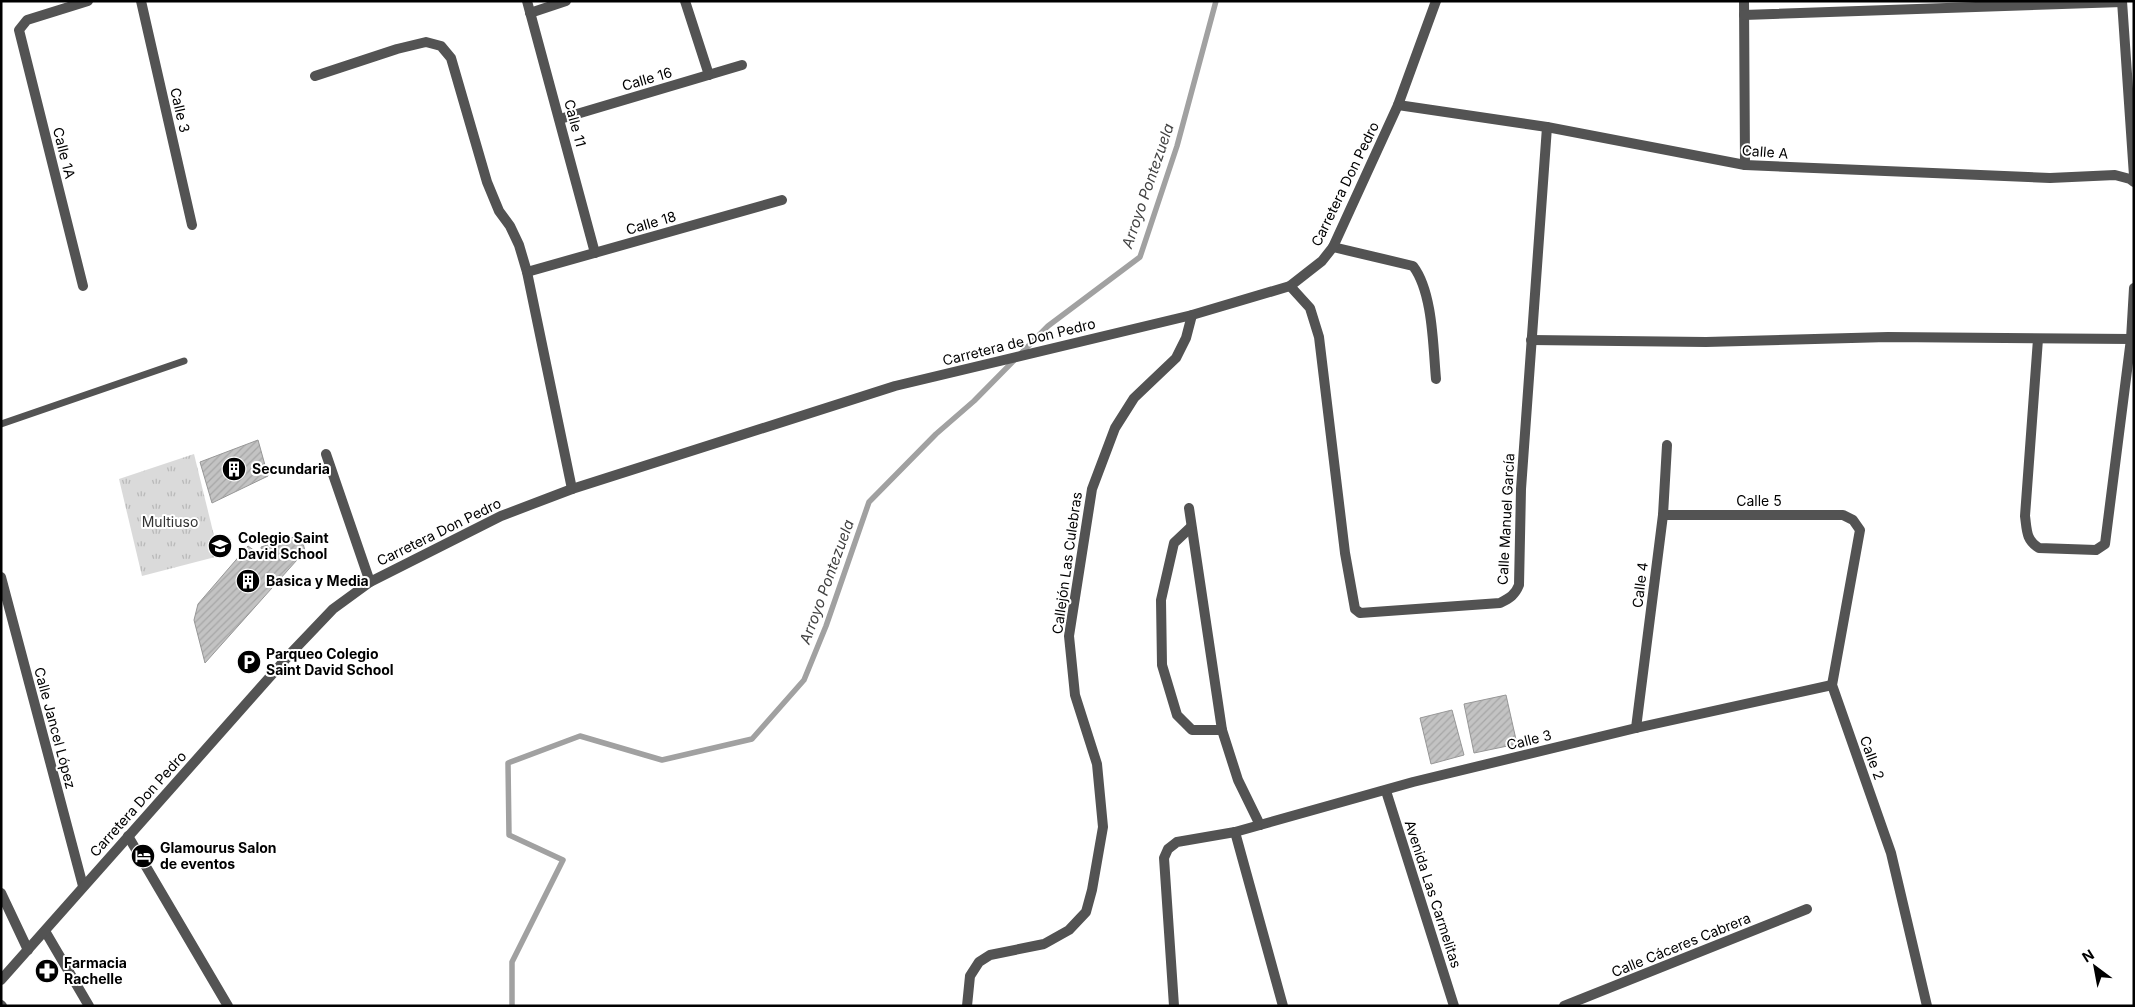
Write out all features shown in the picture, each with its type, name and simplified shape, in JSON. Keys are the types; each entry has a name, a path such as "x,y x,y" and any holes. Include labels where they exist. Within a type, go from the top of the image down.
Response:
{"street":[{"path":"62,5 88,1"},
{"name":"Calle 3","path":"141,1 192,225"},
{"name":"Calle 11","path":"527,1 595,253"},
{"path":"530,13 566,1"},
{"path":"685,1 709,75"},
{"name":"Carretera Don Pedro","path":"1150,324 1192,315 1290,286 1322,261 1333,247 1398,105 1436,1"},
{"path":"1744,1 1745,165"},
{"path":"1744,15 2122,2 2134,176"},
{"name":"Calle 1A","path":"62,5 27,20 20,26 20,35 83,286"},
{"path":"315,76 426,42 441,46 454,63 487,182 499,211 510,226 519,244 527,272 572,488"},
{"name":"Calle 16","path":"560,119 742,65"},
{"name":"Calle A","path":"1398,105 1547,127 1745,165 2050,178 2116,175 2134,182"},
{"name":"Calle Manuel García","path":"1290,286 1310,308 1319,337 1345,553 1355,609 1360,613 1500,603 1510,598 1517,591 1519,585 1521,489 1547,127"},
{"name":"Calle 18","path":"527,272 782,200"},
{"path":"1333,247 1412,266 1420,276 1429,311 1436,379"},
{"path":"2038,339 2025,516 2028,535 2032,543 2039,548 2096,550 2105,544 2131,339 2134,288"},
{"name":"Callejón Las Culebras","path":"967,1006 970,976 980,962 990,955 1044,944 1069,930 1086,912 1092,890 1103,827 1097,764 1075,695 1069,636 1092,489 1115,428 1134,398 1176,358 1186,338 1192,315"},
{"name":"Carretera de Don Pedro","path":"895,386 1150,324"},
{"path":"1532,340 1706,342 1888,337 2131,339"},
{"name":"Carretera Don Pedro","path":"1,980 304,640 333,609 370,582 501,516 572,488 895,386"},
{"name":"Calle 4","path":"1636,728 1663,515 1668,446"},
{"path":"326,454 370,582"},
{"path":"1189,508 1222,730 1238,780 1260,825"},
{"name":"Calle 5","path":"1663,515 1843,515 1853,520"},
{"name":"Calle 2","path":"1853,520 1860,530 1832,685 1891,853 1926,1006"},
{"path":"1191,527 1174,543 1161,600 1162,665 1177,715 1192,730 1222,730"},
{"name":"Calle Jancel López","path":"1,577 83,886"},
{"name":"Calle 3","path":"1174,1006 1164,858 1168,849 1177,842 1235,832 1413,782 1636,728 1832,685"},
{"name":"Avenida Las Carmelitas","path":"1386,791 1454,1006"},
{"path":"1235,832 1282,1006"},
{"path":"128,836 228,1006"},
{"path":"1,893 28,950"},
{"name":"Calle Cáceres Cabrera","path":"1564,1006 1807,909"},
{"path":"44,931 89,1006"}],"lane":[{"path":"1,424 184,361"}],"green space":[{"name":"Multiuso","path":"194,454 219,556 142,576 119,479"}],"building":[{"name":"Secundaria","path":"258,440 268,476 212,503 200,462"},
{"name":"Basica y Media","path":"301,535 305,551 205,663 194,620 198,604 248,546 263,557 261,547"},
{"path":"1506,695 1517,744 1474,753 1464,704"},
{"path":"1452,710 1464,755 1431,764 1420,718"}],"waterway":[{"name":"Arroyo Pontezuela","path":"512,1006 512,962 563,860 509,835 508,763 580,736 662,760 752,739 804,680 826,626 869,502 936,434 974,401 1048,326 1140,257 1177,146 1216,1"}],"place":[{"name":"Secundaria","path":"234,469"},
{"name":"Colegio Saint David School","path":"220,546"},
{"name":"Basica y Media","path":"248,581"},
{"name":"Parqueo Colegio Saint David School","path":"249,662"},
{"name":"Glamourus Salon de eventos","path":"143,856"},
{"name":"Farmacia Rachelle","path":"47,971"}]}
